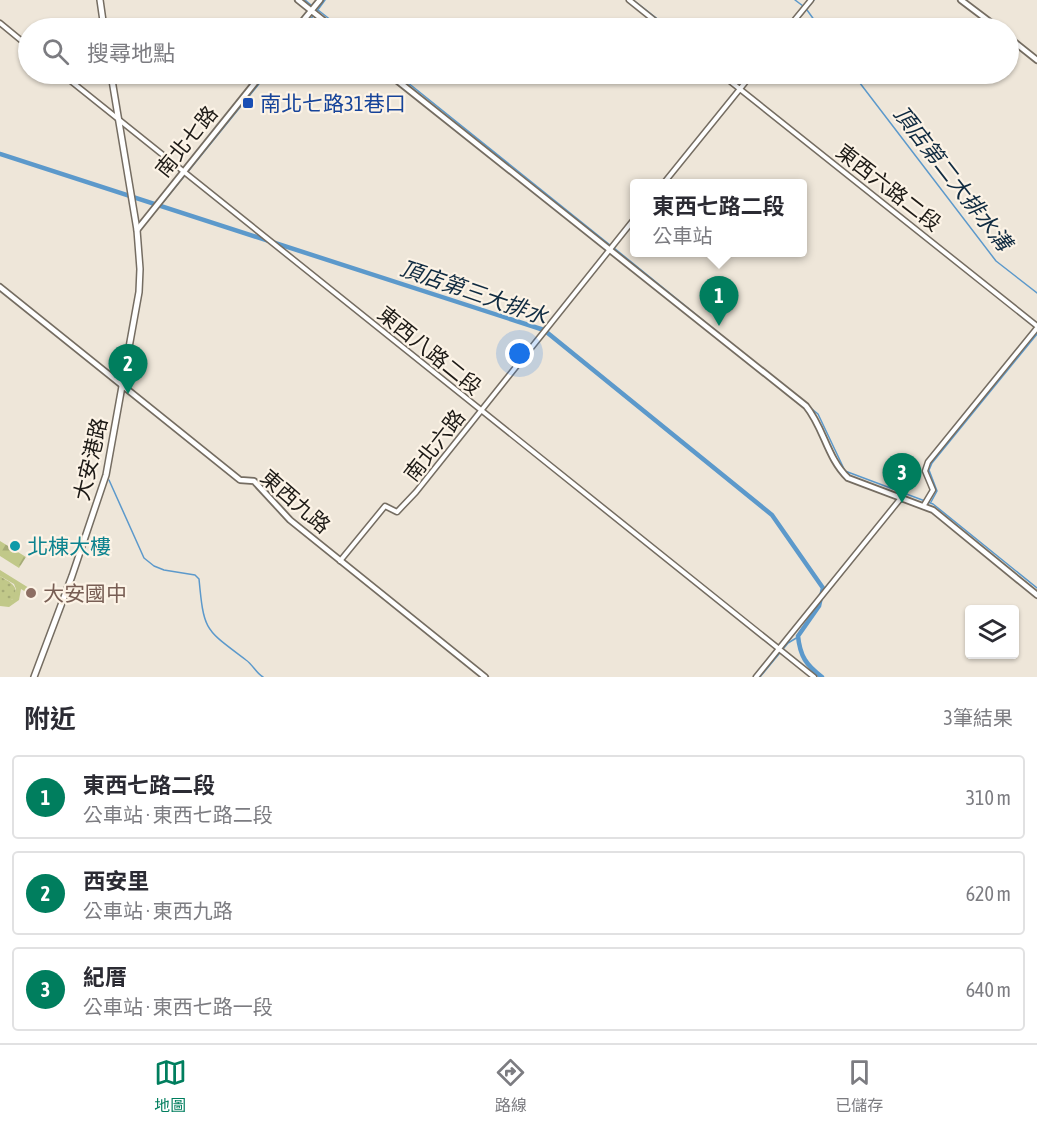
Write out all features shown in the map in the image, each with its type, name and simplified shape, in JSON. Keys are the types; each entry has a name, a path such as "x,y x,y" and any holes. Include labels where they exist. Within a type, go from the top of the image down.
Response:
{"main road":[{"path":"100,0 103,18"},
{"path":"113,84 118,119"},
{"name":"大安港路","path":"34,677 100,499 139,292 137,230 118,119"}],"street":[{"path":"297,0 320,18"},
{"path":"305,18 320,0"},
{"path":"628,0 651,18"},
{"path":"796,18 811,0"},
{"path":"961,0 985,18"},
{"path":"0,23 18,38"},
{"path":"1019,46 1037,60"},
{"name":"東西八路二段","path":"75,84 777,650 814,677"},
{"name":"南北七路","path":"137,230 254,84"},
{"path":"401,84 609,252 806,406 814,416 839,469 848,478 924,506 942,516 1037,595"},
{"name":"東西六路二段","path":"734,84 1037,327"},
{"path":"666,179 744,84"},
{"name":"南北六路","path":"340,561 385,506 398,512 402,508 630,225"},
{"name":"東西九路","path":"0,287 240,480 254,481 290,520 485,677"},
{"path":"924,506 933,490 925,471 928,462 1037,327"},
{"path":"756,677 901,498"}],"green space":[{"path":"0,541 26,557 19,568 0,556"},
{"path":"0,570 29,588 26,592 21,589 19,600 9,607 0,606 0,600 12,600 16,589 14,584 0,576"},
{"path":"0,576 12,584 16,590 15,597 9,602 0,600"}],"waterway":[{"path":"305,0 311,5"},
{"path":"317,11 325,0"},
{"path":"633,0 656,18"},
{"name":"頂店第二大排水溝","path":"795,0 803,6"},
{"path":"799,18 814,0"},
{"path":"318,10 328,18"},
{"name":"頂店第二大排水溝","path":"807,10 813,18"},
{"path":"160,206 259,84"},
{"path":"409,84 610,245"},
{"name":"頂店第二大排水溝","path":"861,84 996,261 1037,293"},
{"name":"頂店第三大排水","path":"0,154 544,330 772,515 823,588 819,606 798,636 805,660 822,677"},
{"path":"614,248 818,414 845,471 933,504 1037,588"},
{"path":"931,502 937,491 929,470 932,463 1037,334"},
{"path":"109,480 144,558 164,570 195,575 199,579 205,620 209,628 214,635 263,677"},
{"path":"760,677 788,643 798,637"}],"place":[{"name":"南北七路31巷口","path":"248,103"},
{"name":"東西七路二段","path":"719,326"},
{"name":"西安里","path":"128,394"},
{"name":"紀厝","path":"902,503"},
{"name":"北棟大樓","path":"15,546"},
{"name":"大安國中","path":"31,593"}]}
